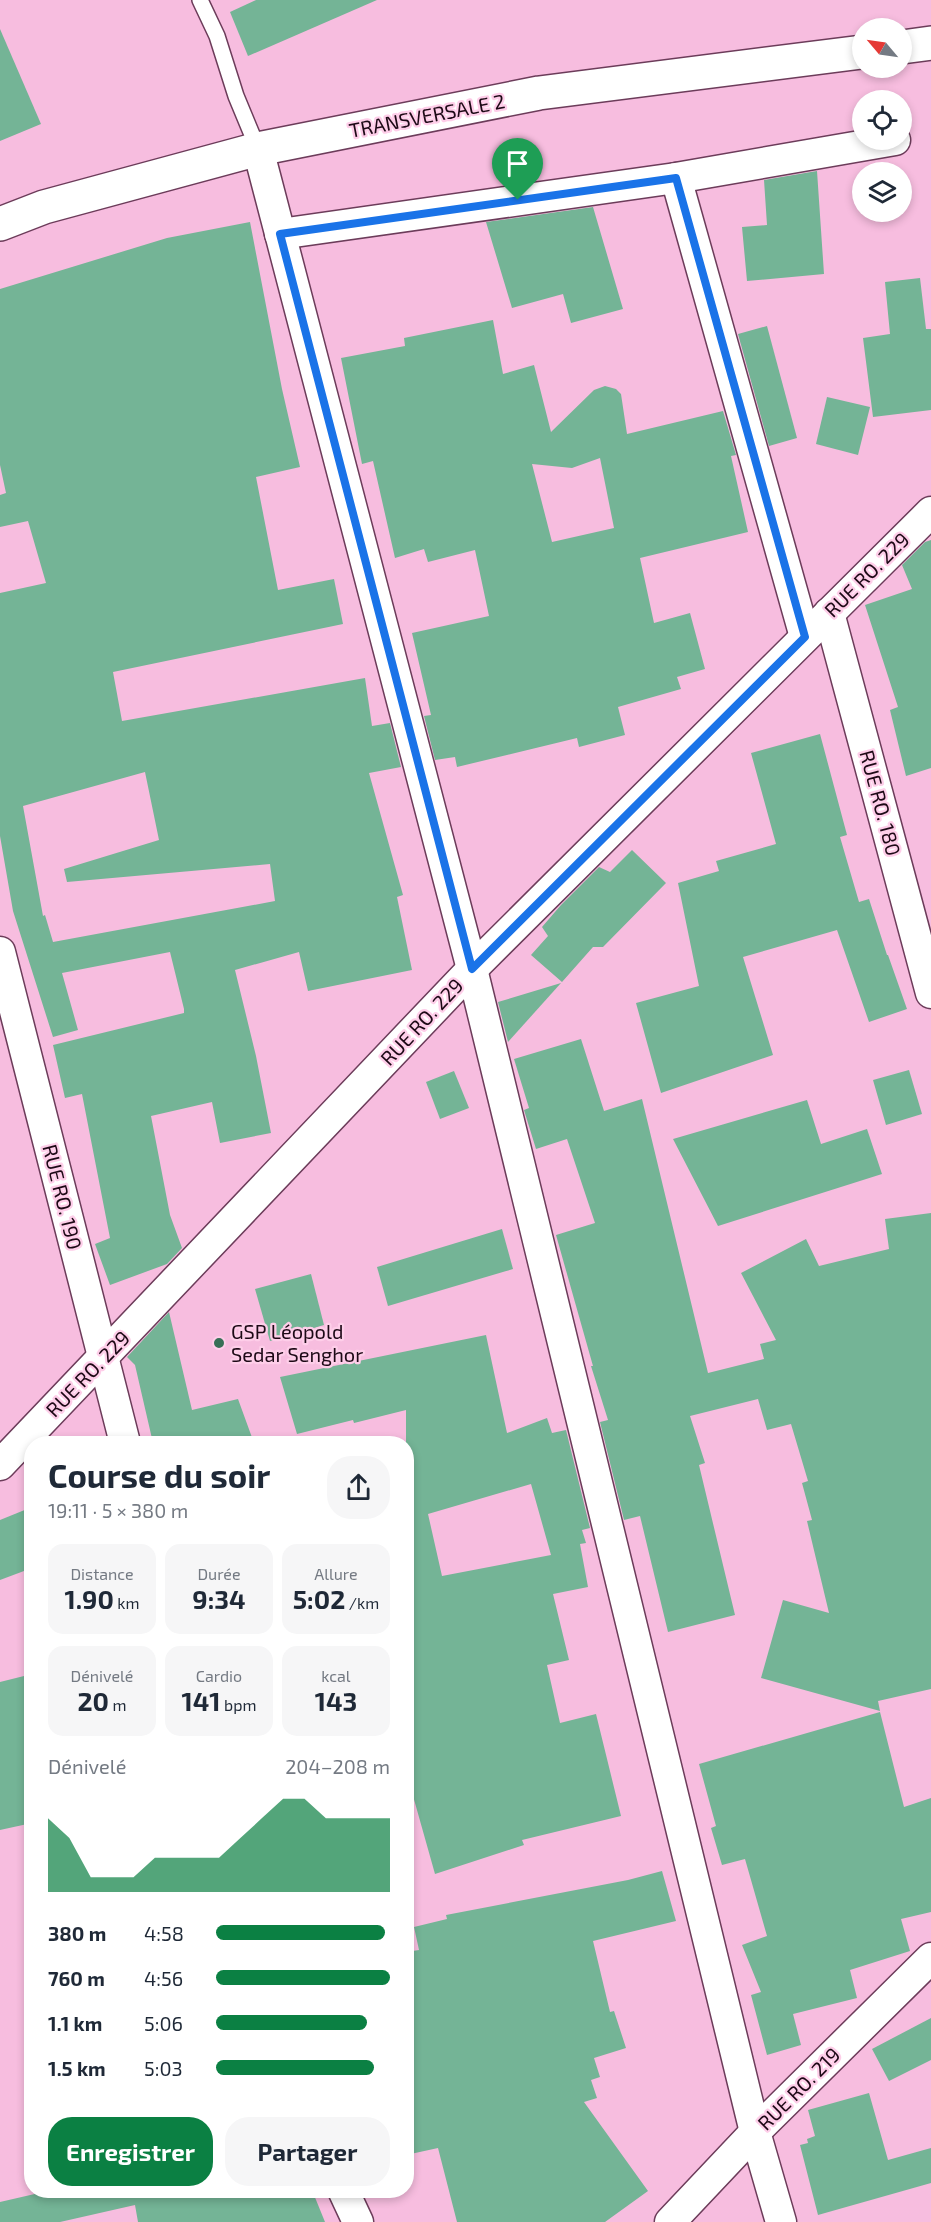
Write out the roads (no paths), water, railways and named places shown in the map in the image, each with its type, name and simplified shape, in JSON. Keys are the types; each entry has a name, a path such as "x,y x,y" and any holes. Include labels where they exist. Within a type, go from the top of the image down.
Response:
{"main road":[{"path":"912,46 931,43"},
{"name":"TRANSVERSALE 2","path":"0,224 44,207 258,149 539,93 852,53"}],"street":[{"path":"280,234 676,178 852,147"},
{"path":"258,149 472,969 755,2132 781,2222"},
{"path":"676,178 805,637"},
{"name":"RUE RO. 229","path":"28,1436 472,969 931,512"},
{"name":"RUE RO. 180","path":"829,613 930,987"},
{"name":"RUE RO. 190","path":"0,952 123,1436"},
{"name":"RUE RO. 229","path":"0,1465 24,1440"},
{"name":"RUE RO. 219","path":"670,2222 755,2132 931,1958"},
{"path":"347,2198 358,2222"}],"lane":[{"path":"200,0 217,36 236,96 258,149"}],"place":[{"name":"GSP Léopold Sedar Senghor","path":"219,1343"}]}
